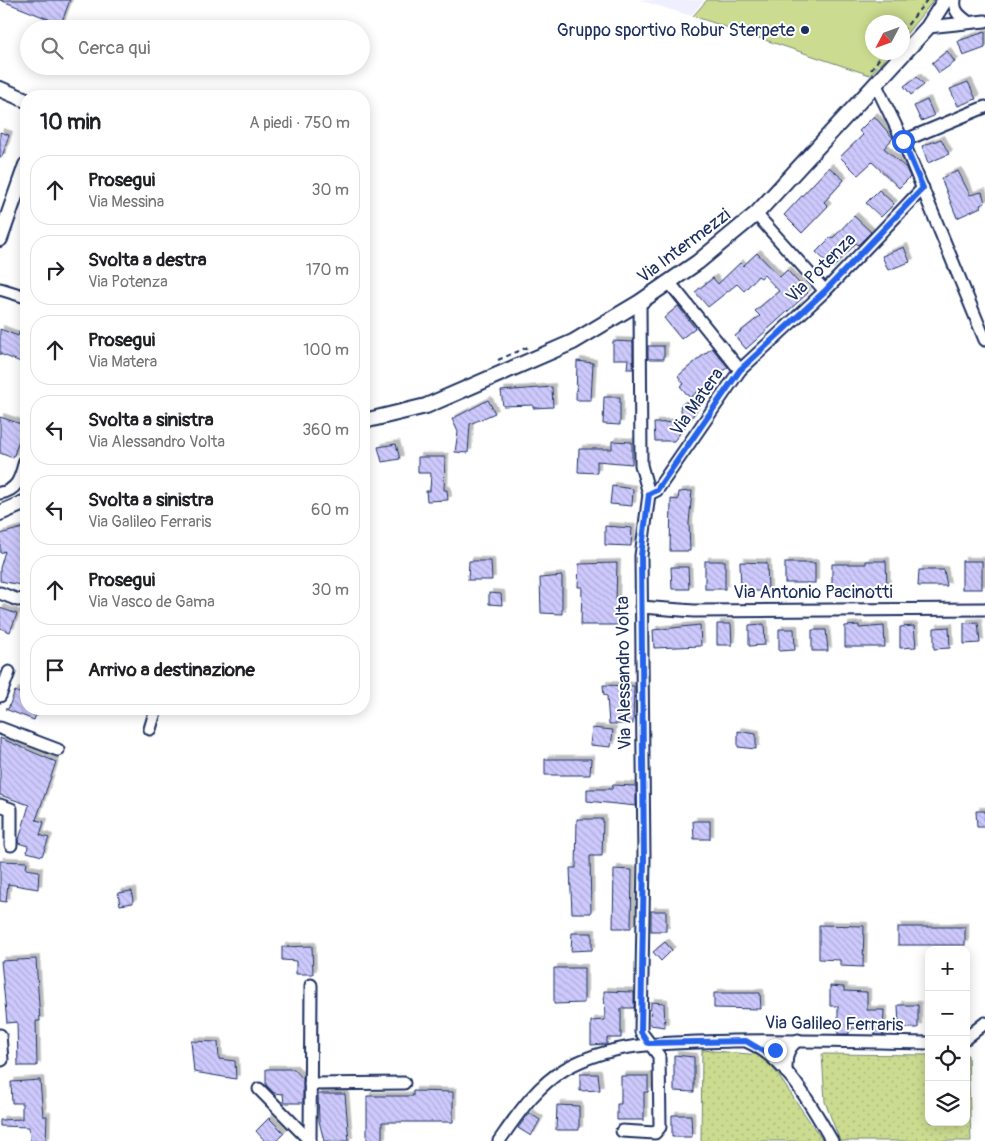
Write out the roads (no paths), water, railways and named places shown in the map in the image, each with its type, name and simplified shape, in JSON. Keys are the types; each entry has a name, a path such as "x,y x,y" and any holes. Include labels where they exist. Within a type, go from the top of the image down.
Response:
{"street":[{"name":"Via Intermezzi","path":"370,420 426,406 573,342 640,302 698,262 756,214 872,78 928,27 945,0"},
{"path":"955,0 954,6 959,15 968,22"},
{"path":"928,27 985,21"},
{"path":"872,78 903,141 985,340"},
{"path":"0,89 20,97"},
{"path":"903,141 985,107"},
{"path":"0,238 20,182"},
{"name":"Via Potenza","path":"740,370 825,291 923,188"},
{"path":"756,214 825,291"},
{"name":"Via Matera","path":"649,494 657,490 740,370 669,282"},
{"path":"0,289 20,295"},
{"name":"Via Alessandro Volta","path":"622,1131 655,1133 660,1127 659,1056 641,1032 644,859 641,556 649,494 641,465 640,302"},
{"path":"0,493 9,492 17,485 20,476"},
{"path":"0,506 20,503"},
{"path":"0,513 20,504"},
{"path":"0,592 20,600"},
{"name":"Via Antonio Pacinotti","path":"641,607 694,611 985,609"},
{"path":"0,696 9,672"},
{"path":"150,729 154,715"},
{"path":"0,728 58,750"},
{"path":"0,805 11,809 10,845"},
{"path":"310,1141 311,985"},
{"path":"969,1036 985,1023"},
{"path":"0,1025 2,1060 0,1060"},
{"path":"779,1040 787,1053"},
{"path":"773,1057 779,1040"},
{"name":"Via Galileo Ferraris","path":"648,1043 779,1040 925,1043"},
{"path":"786,1072 787,1053 798,1040"},
{"path":"746,1041 773,1057 786,1072 814,1109 832,1141"},
{"path":"499,1141 520,1110 538,1090 564,1069 588,1058 648,1043"},
{"path":"310,1084 404,1083"},
{"path":"259,1089 310,1141"}],"place":[{"name":"Gruppo sportivo Robur Sterpete","path":"805,30"}]}
